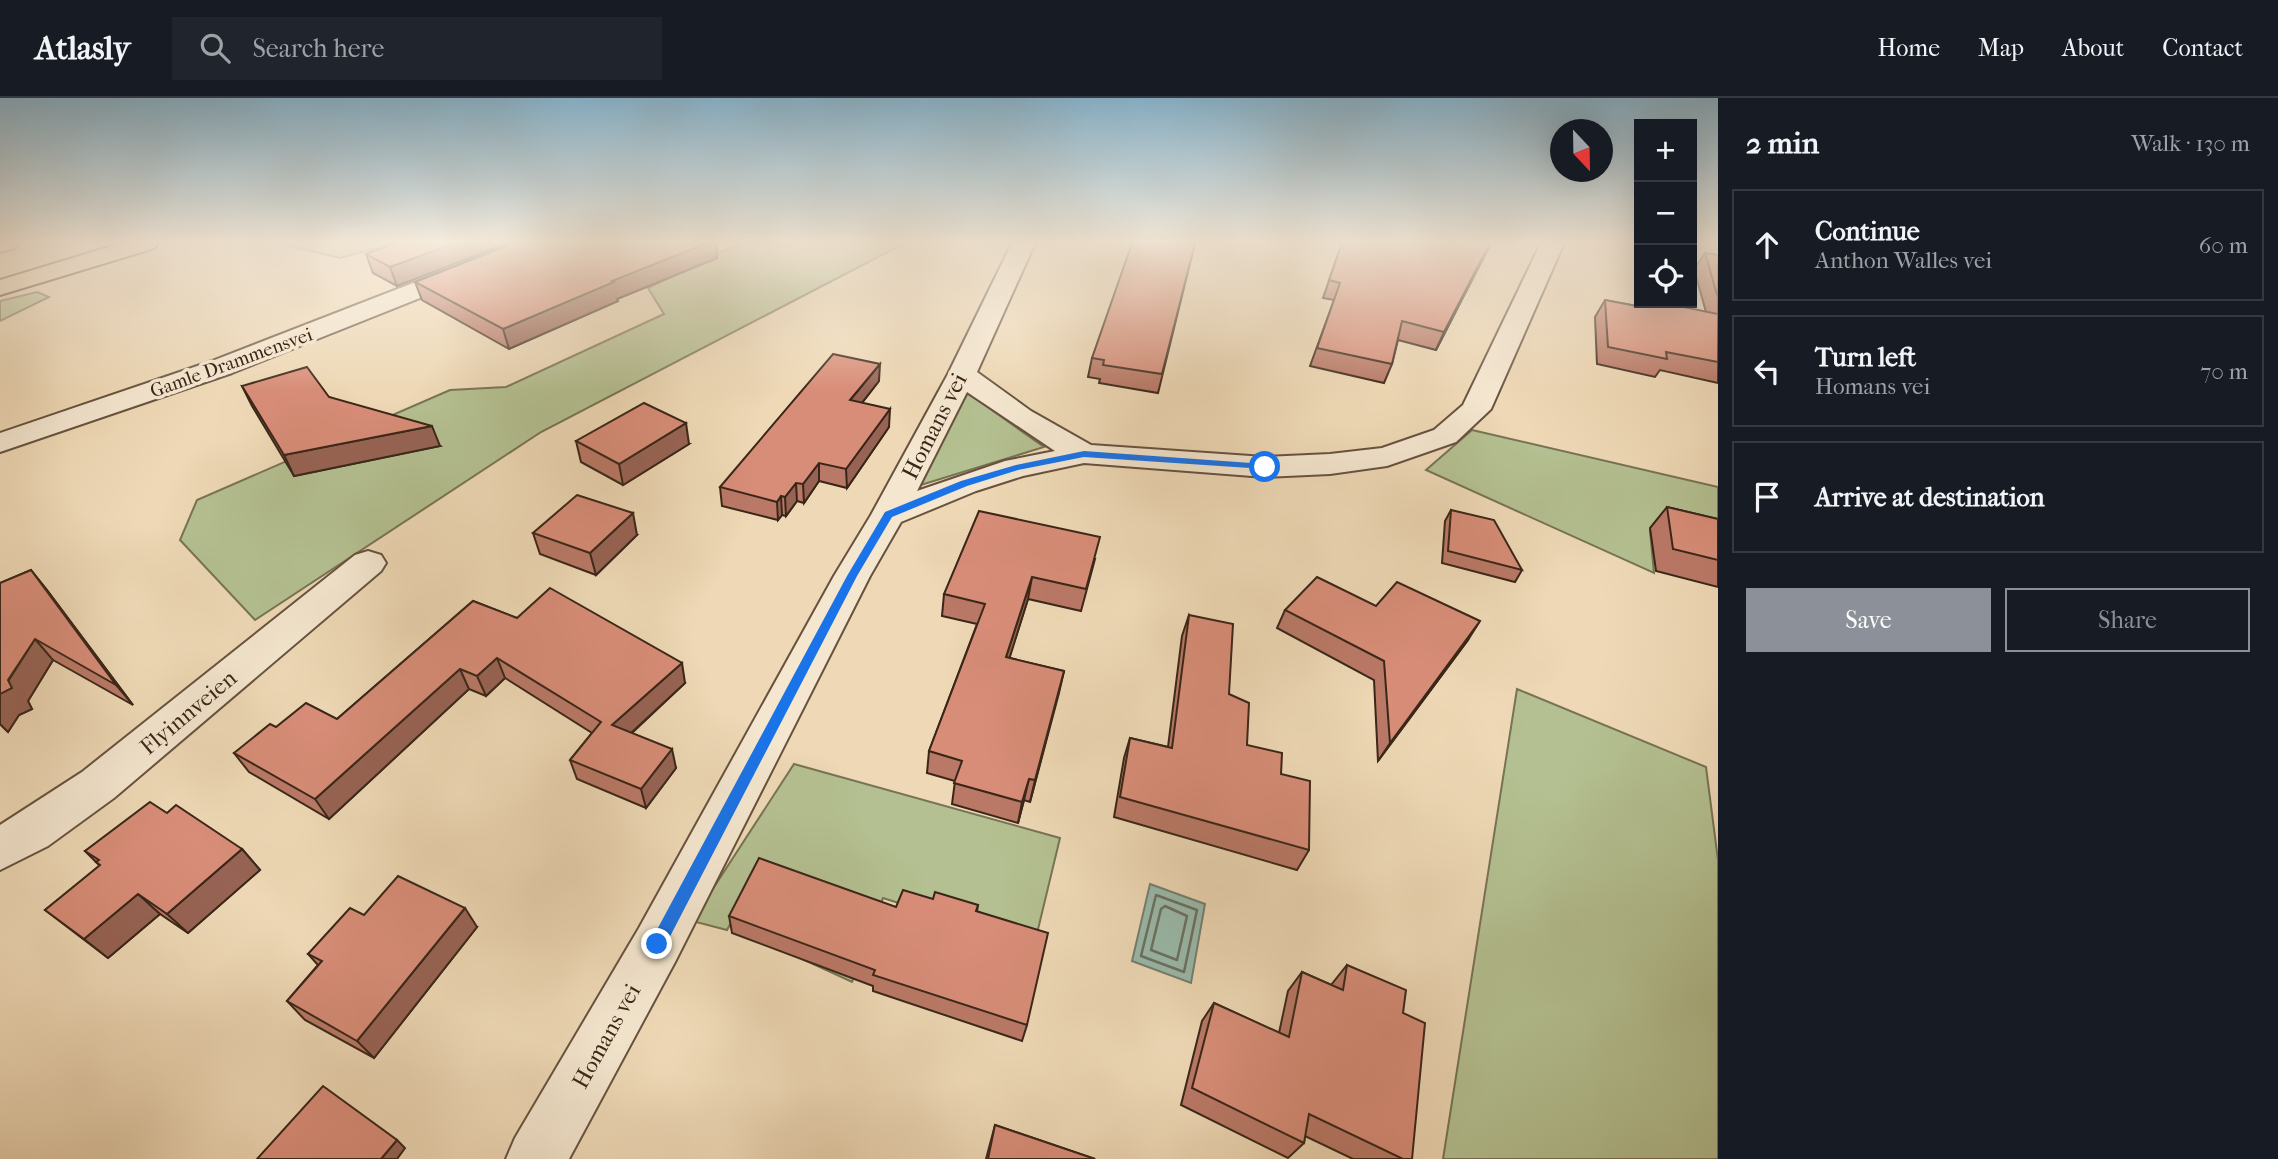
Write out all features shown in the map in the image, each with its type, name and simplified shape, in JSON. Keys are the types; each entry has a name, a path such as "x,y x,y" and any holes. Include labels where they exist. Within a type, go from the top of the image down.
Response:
{"street":[{"name":"Gamle Drammensvei","path":"0,443 222,368 412,293"},
{"name":"Homans vei","path":"537,1159 657,944 852,576 888,514 962,374 1001,293"},
{"path":"888,514 1016,468 1084,454 1265,467 1330,464 1387,457 1445,436 1476,409 1530,293"},
{"path":"962,374 993,400 1084,454"},
{"name":"Flyinnveien","path":"0,849 31,832 108,777 368,563"}],"green space":[{"path":"35,293 49,297 0,321 0,301"},
{"path":"651,293 810,293 541,432 255,620 180,540 197,500 450,390 506,387 664,314"},
{"path":"965,391 1044,447 911,488"},
{"path":"1472,430 1718,487 1718,548 1650,531 1654,573 1426,470"},
{"path":"1517,689 1706,767 1718,860 1718,1159 1443,1159"},
{"path":"794,764 1060,838 1034,946 883,898 852,982 802,959 756,876 727,930 692,921"}],"water":[{"path":"1150,884 1205,904 1191,983 1132,961"}],"building":[{"path":"435,293 589,293 503,329"},
{"path":"1115,293 1183,293 1162,374 1103,365 1104,360 1092,358"},
{"path":"1337,293 1464,293 1444,332 1402,321 1392,364 1317,348"},
{"path":"1605,300 1634,305 1634,308 1689,308 1718,314 1718,362 1666,352 1667,359 1608,347"},
{"path":"833,354 880,364 850,400 890,409 846,469 819,463 803,484 796,483 785,497 781,496 777,502 720,487"},
{"path":"307,367 329,397 432,426 284,455 242,386"},
{"path":"644,403 686,423 619,464 576,441"},
{"path":"577,495 633,513 590,553 533,533"},
{"path":"1667,507 1718,519 1718,560 1673,549"},
{"path":"1451,510 1494,520 1522,570 1448,551"},
{"path":"979,511 1100,537 1086,589 1032,577 1006,657 1064,671 1035,780 1029,779 1022,802 954,783 962,761 929,751 985,604 944,594"},
{"path":"31,570 116,685 35,639 8,680 12,688 0,694 0,583"},
{"path":"1317,577 1376,606 1397,582 1480,621 1390,743 1384,661 1285,610"},
{"path":"550,588 682,663 612,725 672,749 641,789 570,760 601,722 497,658 477,676 460,669 315,799 234,753 270,724 276,727 306,703 337,719 473,601 517,618"},
{"path":"1189,615 1233,624 1229,694 1249,703 1247,745 1282,753 1281,774 1310,781 1309,850 1120,797 1130,738 1172,748"},
{"path":"150,802 167,813 176,805 242,849 167,914 138,894 84,939 45,910 100,865 96,862 99,860 85,851"},
{"path":"759,858 896,907 903,890 933,899 935,892 978,905 976,911 1048,933 1027,1025 873,975 875,970 729,916"},
{"path":"398,876 465,908 357,1041 287,1001 322,961 308,954 350,908 364,915"},
{"path":"1347,965 1406,990 1403,1013 1425,1023 1412,1159 1403,1159 1309,1114 1304,1143 1192,1088 1214,1003 1289,1037 1302,972 1343,990"},
{"path":"323,1086 397,1140 381,1159 257,1159"},
{"path":"995,1125 1095,1159 988,1159"}],"route":[{"path":"657,944 852,576 888,514 964,484 1016,468 1084,454 1265,467"}]}
